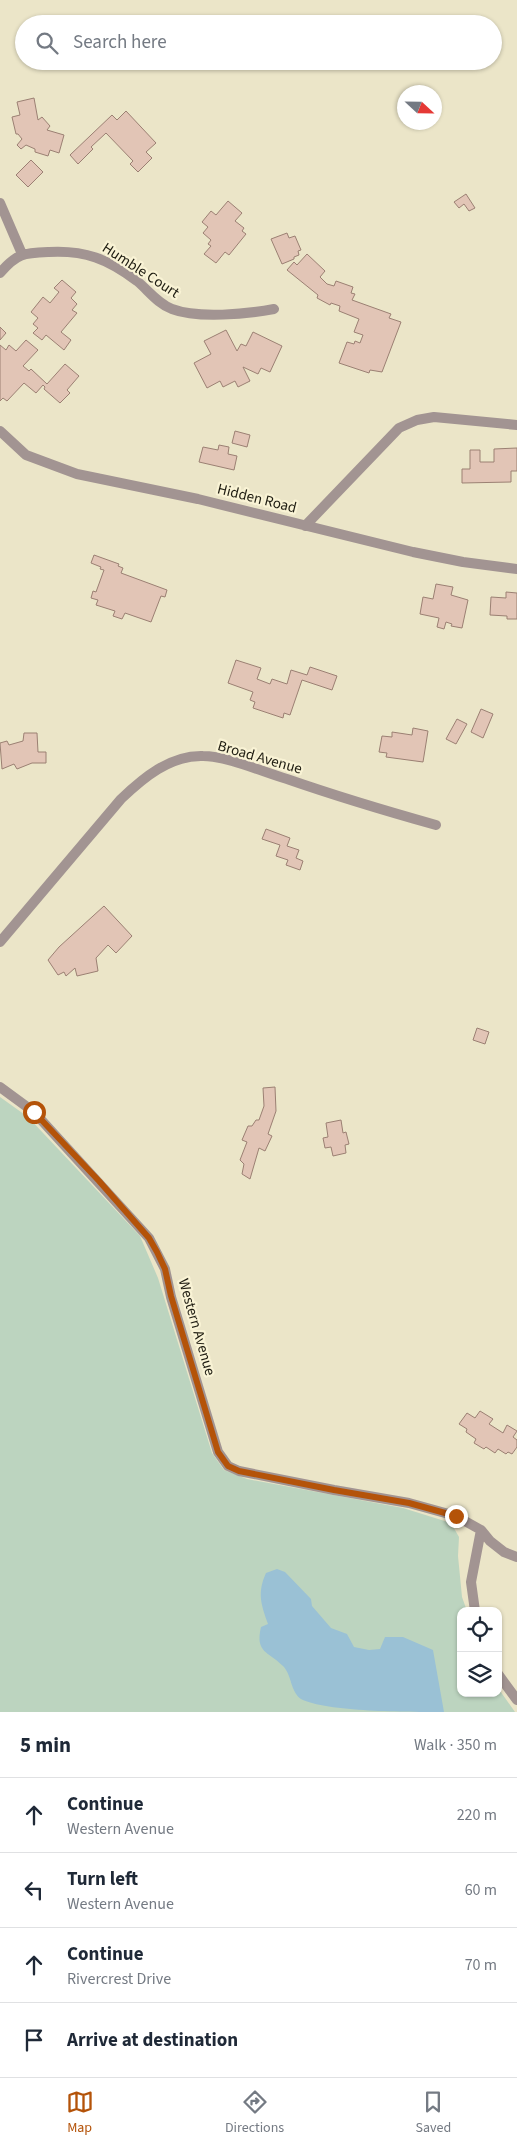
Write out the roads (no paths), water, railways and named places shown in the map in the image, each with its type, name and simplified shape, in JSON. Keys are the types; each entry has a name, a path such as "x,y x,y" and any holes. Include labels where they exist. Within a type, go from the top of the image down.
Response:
{"street":[{"path":"0,203 22,254 12,260 0,273"},
{"name":"Humble Court","path":"22,254 69,251 95,256 137,281 170,309 180,312 229,314 274,309"},
{"path":"305,526 399,428 417,420 434,418 517,425"},
{"name":"Hidden Road","path":"0,431 26,455 76,474 198,499 413,552 463,562 517,569"},
{"name":"Broad Avenue","path":"0,942 121,799 139,781 173,760 203,756 234,762 369,806 436,825"},
{"name":"Western Avenue","path":"0,1088 34,1112 149,1238 165,1269 171,1296 218,1452 228,1466 239,1471 409,1503 456,1516 481,1530 490,1541 504,1552 517,1557"},
{"path":"475,1607 471,1582 481,1530"},
{"path":"502,1679 517,1700"}],"water":[{"path":"277,1569 285,1572 311,1599 312,1606 331,1628 347,1634 354,1647 369,1650 380,1649 385,1637 403,1637 433,1650 444,1712 329,1707 301,1699 297,1696 286,1670 278,1661 264,1651 260,1642 261,1627 268,1624 262,1604 263,1580 266,1573"}]}
